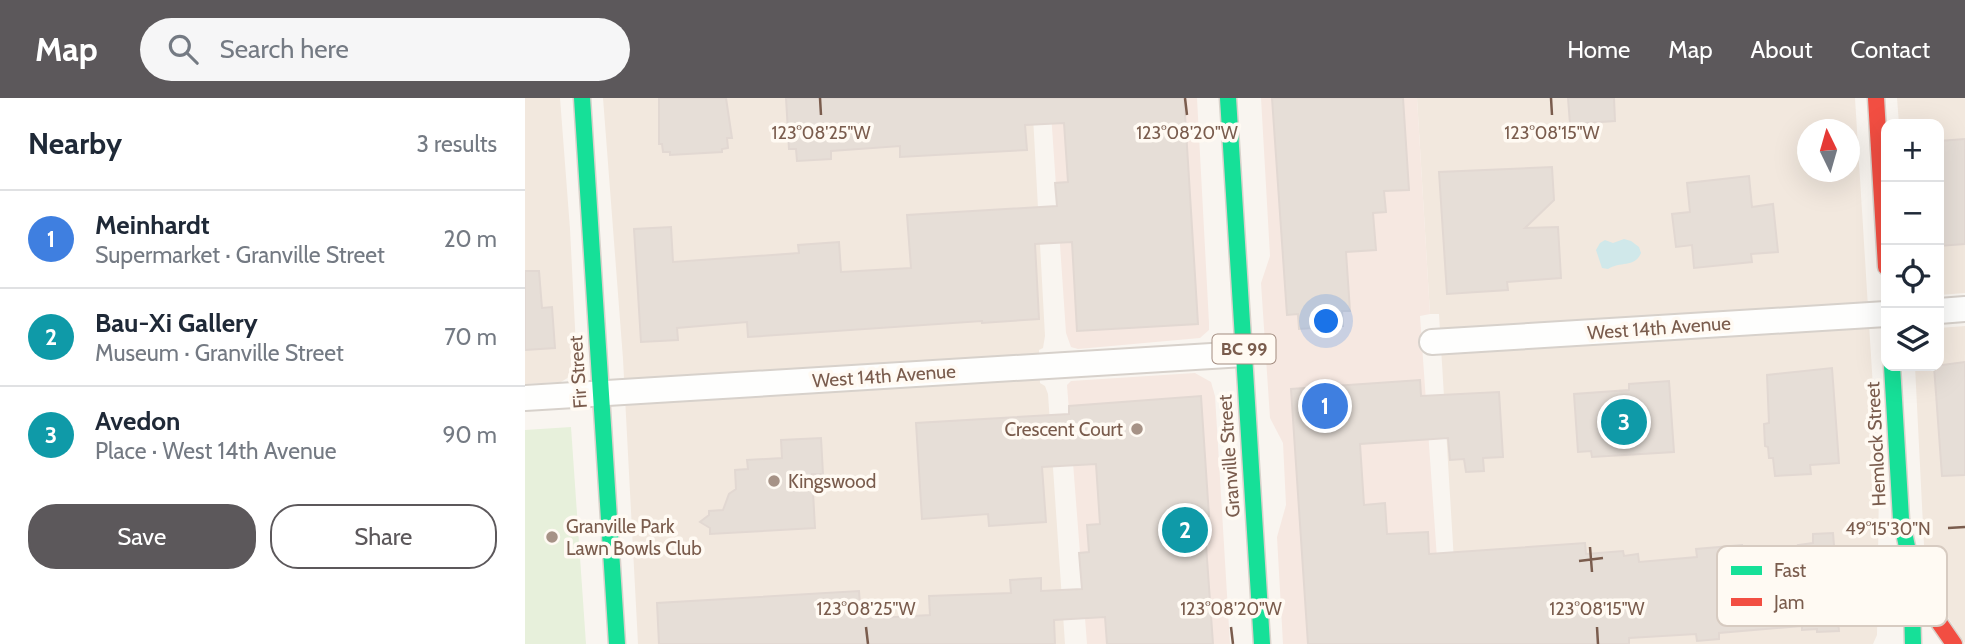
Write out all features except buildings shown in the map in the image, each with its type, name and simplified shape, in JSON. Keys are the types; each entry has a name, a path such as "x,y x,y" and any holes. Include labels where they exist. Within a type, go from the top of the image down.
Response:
{"main road":[{"name":"Fir Street","path":"582,98 617,644"},
{"name":"Granville Street","path":"1228,98 1262,644"},
{"path":"1876,98 1885,245"},
{"name":"Hemlock Street","path":"1892,371 1902,519 1907,546"},
{"name":"Hemlock Street","path":"1896,546 1902,519"},
{"name":"Hemlock Street","path":"1913,626 1913,644"},
{"path":"1942,626 1954,644"}],"street":[{"path":"1944,311 1965,309"},
{"name":"West 14th Avenue","path":"1432,342 1881,314"},
{"name":"West 14th Avenue","path":"525,398 1244,354"}],"shaded area":[{"path":"525,98 560,98 577,367 574,374 561,382 525,384"},
{"path":"603,98 1032,98 1045,336 1043,348 1039,350 1040,383 1045,386 1048,394 1065,644 638,644 623,359"},
{"path":"1050,98 1197,98 1209,323 1209,330 1200,338 1078,349 1071,347 1066,333"},
{"path":"1261,98 1417,98 1430,314 1420,316 1443,644 1283,644 1277,537 1286,505 1283,443 1270,418 1261,283 1270,256"},
{"path":"1417,98 1855,98 1856,119 1797,119 1797,182 1860,182 1860,178 1879,484 1878,546 1717,546 1717,626 1877,626 1873,644 1459,644 1439,314 1430,314"},
{"path":"1897,98 1965,98 1965,293 1944,295 1944,119 1899,119"},
{"path":"1965,326 1965,643 1947,616 1947,546 1924,546 1915,371 1944,371 1944,328"},
{"path":"1195,373 1211,382 1215,396 1230,644 1087,644 1067,385 1071,381"}],"green space":[{"name":"Granville Park Lawn Bowls Club","path":"571,427 586,644 525,644 525,430"}],"water":[{"path":"1624,239 1639,247 1641,253 1638,258 1631,263 1602,268 1596,250 1600,243 1605,240 1613,243"}],"traffic: fast":[{"path":"582,98 617,644"},
{"path":"1228,98 1262,644"},
{"path":"1892,371 1901,519 1907,546"},
{"path":"1913,626 1913,644"}],"traffic: jam":[{"path":"1876,98 1885,245"},
{"path":"1942,626 1954,644"}],"place":[{"name":"Meinhardt","path":"1325,406"},
{"name":"Avedon","path":"1624,422"},
{"name":"Crescent Court","path":"1137,429"},
{"name":"Kingswood","path":"774,481"},
{"name":"Bau-Xi Gallery","path":"1185,530"},
{"name":"Granville Park Lawn Bowls Club","path":"552,537"}]}
